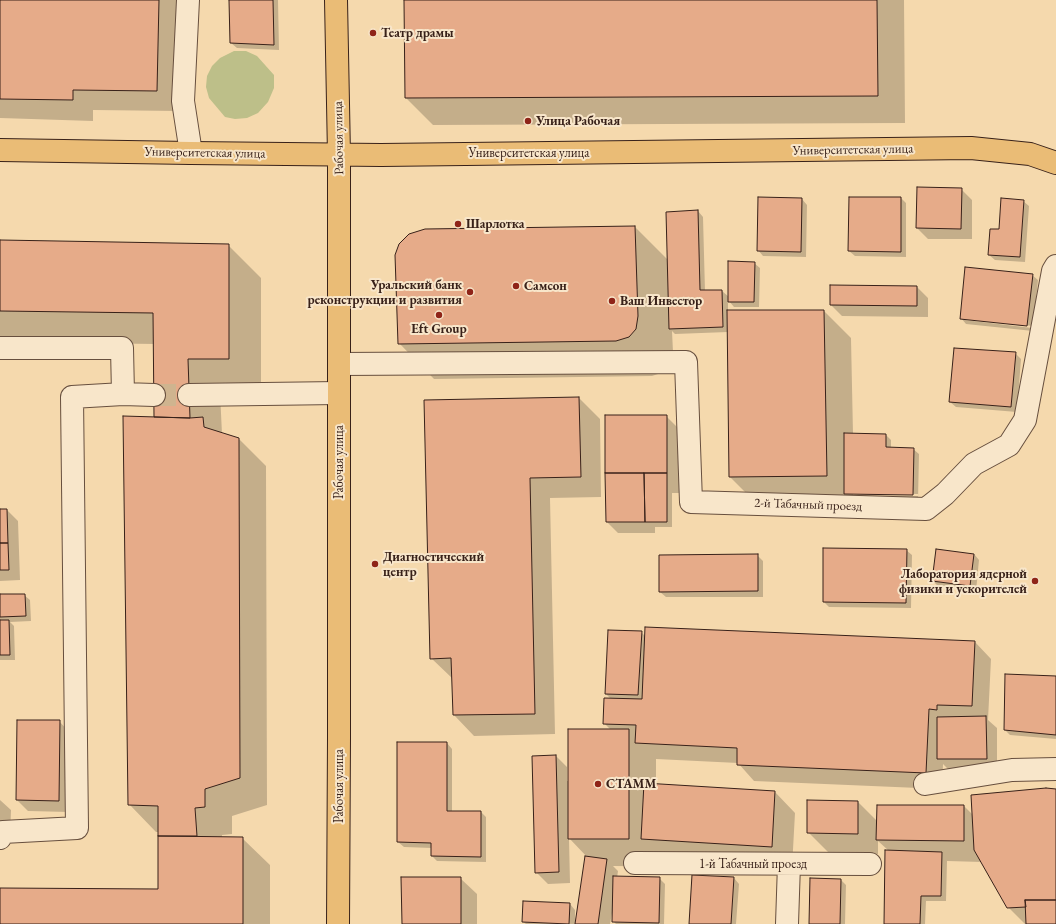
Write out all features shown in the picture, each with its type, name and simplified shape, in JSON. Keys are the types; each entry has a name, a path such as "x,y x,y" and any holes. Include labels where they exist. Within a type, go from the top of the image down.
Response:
{"main road":[{"name":"Рабочая улица","path":"336,0 339,155 338,924"},
{"name":"Университетская улица","path":"0,150 339,155 971,148 1030,154 1056,163"}],"street":[{"path":"188,0 183,101 191,153"},
{"name":"2-й Табачный проезд","path":"339,364 686,362 691,502 926,509 945,494 974,464 1009,445 1025,420 1053,271 1056,266"},
{"path":"0,348 122,348 123,394"},
{"path":"189,395 338,393"},
{"path":"0,838 3,832 77,828 72,397 123,394 154,395"},
{"path":"925,784 1012,770 1056,769"},
{"name":"1-й Табачный проезд","path":"635,863 870,864"},
{"path":"787,924 789,864"}],"green space":[{"path":"234,51 246,51 257,56 274,75 274,88 268,102 258,113 247,118 235,119 225,117 209,98 206,87 207,76 212,66 220,58"}],"building":[{"path":"0,0 159,0 157,91 73,90 73,100 0,99"},
{"path":"229,0 273,0 274,45 230,43"},
{"path":"404,0 877,0 878,96 405,98"},
{"path":"917,187 962,188 961,229 916,228"},
{"path":"758,197 802,198 801,252 757,251"},
{"path":"849,197 901,197 901,252 848,251"},
{"path":"1001,198 1024,200 1020,257 988,255 990,229 999,229"},
{"path":"698,210 700,290 722,290 723,327 669,329 666,212"},
{"name":"Самсон","path":"635,226 638,316 636,329 629,337 616,341 398,344 395,255 399,244 409,234 425,229"},
{"path":"0,240 229,244 229,359 188,359 190,418 154,417 153,313 0,311"},
{"path":"728,261 755,262 754,302 728,302"},
{"path":"965,267 1033,274 1027,326 960,319"},
{"path":"830,285 917,286 917,306 830,305"},
{"path":"727,310 824,310 827,476 729,477"},
{"path":"954,348 1016,352 1011,407 949,402"},
{"path":"579,397 581,477 530,478 535,714 453,715 451,658 430,659 424,400"},
{"path":"605,415 667,415 667,473 605,473"},
{"path":"123,416 203,417 204,427 239,438 240,778 205,789 205,807 195,808 197,836 158,836 158,806 128,805"},
{"path":"844,433 886,434 886,447 914,448 913,495 844,494"},
{"path":"605,473 644,473 645,522 606,522"},
{"path":"644,473 667,473 667,522 645,522"},
{"path":"0,509 7,509 8,543 0,543"},
{"path":"0,543 8,543 9,570 0,570"},
{"path":"823,548 907,549 906,603 823,602"},
{"path":"936,549 974,554 970,586 932,581"},
{"path":"758,554 758,591 659,592 659,555"},
{"path":"0,594 25,594 26,616 0,617"},
{"path":"0,620 9,620 10,655 0,655"},
{"path":"645,627 975,641 972,706 937,705 937,710 929,709 926,773 737,765 737,748 635,743 636,725 603,724 604,698 642,699"},
{"path":"608,630 642,631 638,695 605,694"},
{"path":"1005,674 1056,676 1056,735 1004,730"},
{"path":"986,716 987,759 937,759 937,717"},
{"path":"17,720 60,720 59,801 16,800"},
{"name":"СТАММ","path":"568,729 629,729 629,839 568,839"},
{"path":"397,742 447,742 447,811 481,811 481,857 431,856 431,843 397,842"},
{"path":"556,755 559,872 535,873 532,756"},
{"path":"644,783 775,791 772,847 641,839"},
{"path":"1046,788 1056,789 1056,900 1025,900 1026,907 1007,908 974,850 971,795"},
{"path":"807,800 858,801 858,834 807,833"},
{"path":"877,805 964,805 964,841 876,840"},
{"path":"158,836 243,837 243,924 0,924 0,888 158,889"},
{"path":"885,850 942,852 941,896 921,896 920,924 884,924"},
{"path":"585,856 607,859 598,924 575,924"},
{"path":"692,875 734,877 731,924 689,924"},
{"path":"613,876 660,877 659,923 612,922"},
{"path":"401,877 461,877 461,924 402,924"},
{"path":"810,878 841,879 840,924 809,924"},
{"path":"1025,900 1056,900 1056,924 1026,924"},
{"path":"523,901 570,903 569,924 522,922"}],"tunnel":[{"path":"154,395 189,395"}],"place":[{"name":"Театр драмы","path":"373,33"},
{"name":"Улица Рабочая","path":"528,121"},
{"name":"Шарлотка","path":"458,224"},
{"name":"Самсон","path":"516,286"},
{"name":"Уральский банк реконструкции и развития","path":"470,292"},
{"name":"Ваш Инвестор","path":"612,301"},
{"name":"Eft Group","path":"439,315"},
{"name":"Диагностический центр","path":"375,564"},
{"name":"Лаборатория ядерной физики и ускорителей","path":"1035,581"},
{"name":"СТАММ","path":"598,784"}]}
